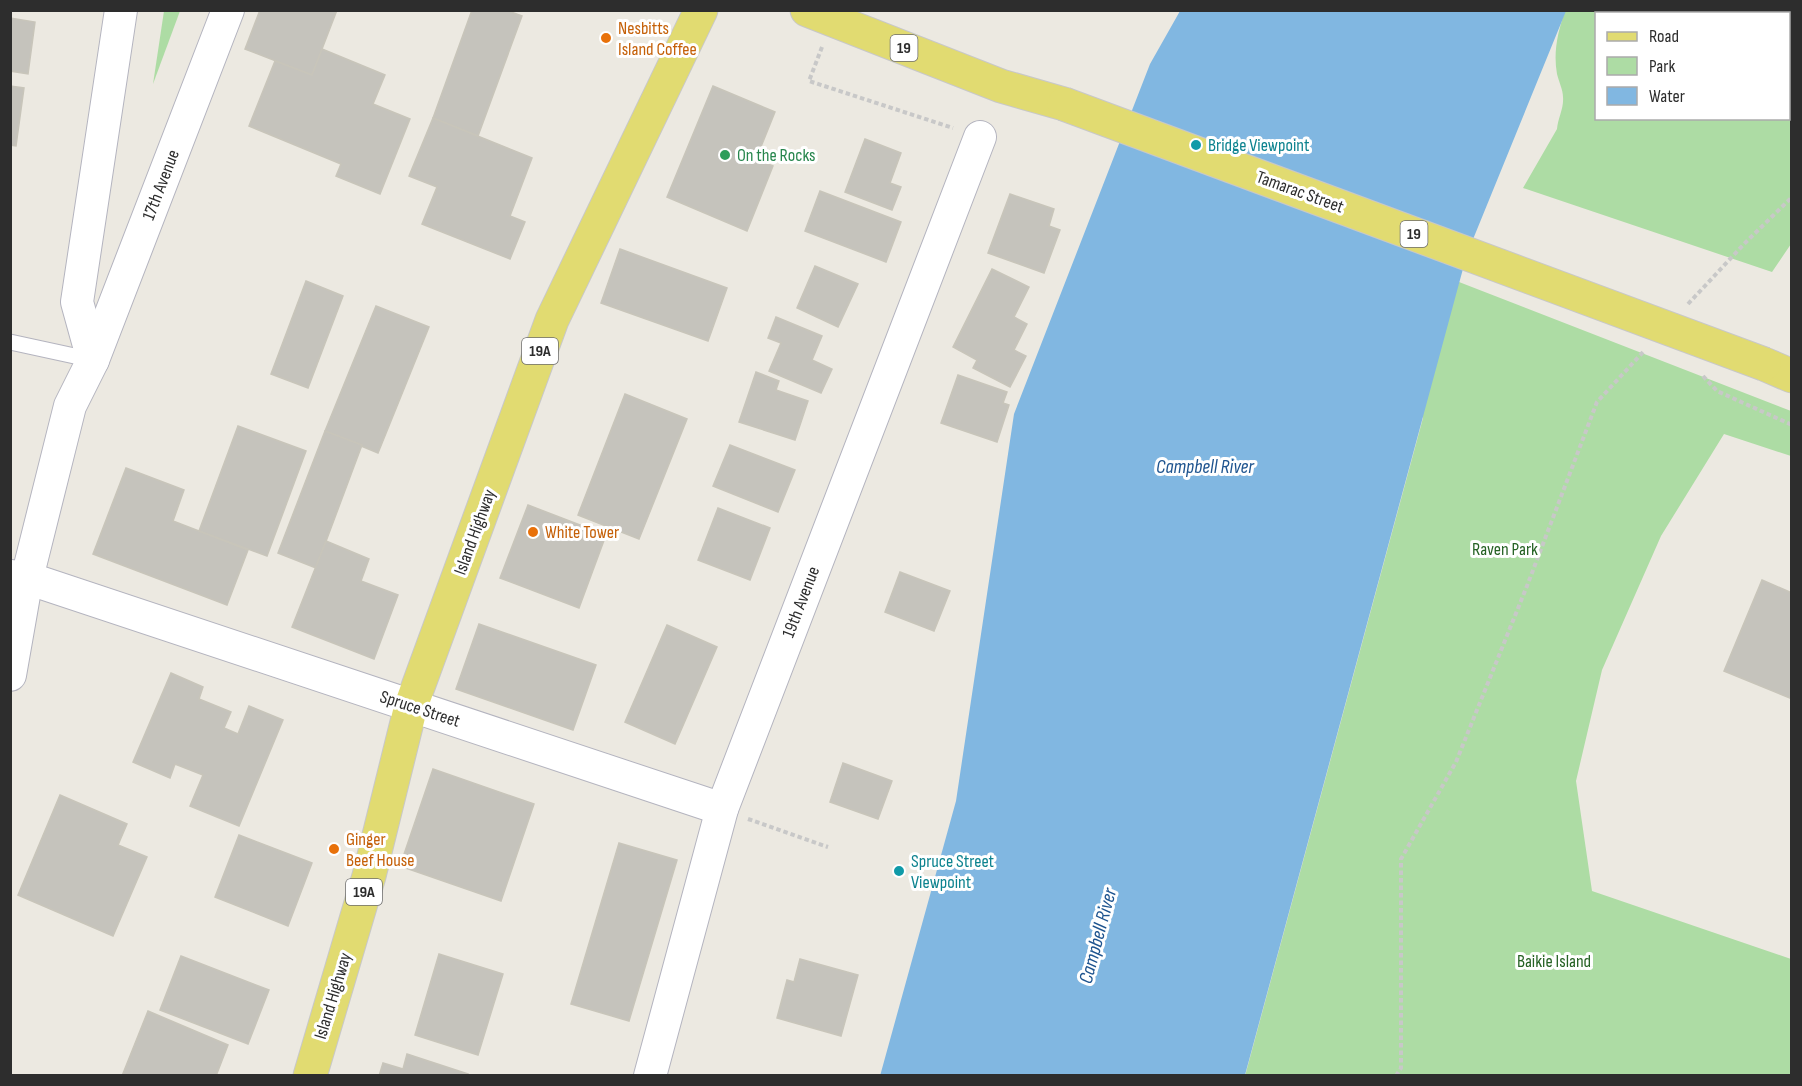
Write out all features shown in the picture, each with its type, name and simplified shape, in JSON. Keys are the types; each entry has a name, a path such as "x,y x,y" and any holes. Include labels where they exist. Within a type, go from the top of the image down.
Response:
{"main road":[{"name":"Island Highway","path":"310,1076 369,876 411,706 552,320 701,10"},
{"name":"Tamarac Street","path":"807,10 1001,86 1064,105 1778,370"}],"street":[{"path":"93,360 77,302 121,10"},
{"name":"17th Avenue","path":"10,675 19,577 70,406 93,360 228,10"},
{"name":"19th Avenue","path":"650,1076 722,809 980,137"},
{"name":"Spruce Street","path":"19,577 722,809"}],"lane":[{"path":"10,342 93,360"}],"path":[{"path":"825,40 809,81 980,137"},
{"path":"1682,310 1744,243 1791,197"},
{"path":"1396,1076 1401,1068 1401,859 1456,762 1527,586 1597,402 1652,344"},
{"path":"1697,369 1717,391 1791,425"},
{"path":"722,809 828,847"}],"green space":[{"path":"164,11 180,11 153,84"},
{"path":"1565,11 1791,11 1791,244 1772,272 1523,188 1557,129 1562,109 1563,94 1557,74 1557,42"},
{"path":"1459,282 1791,411 1791,456 1724,434 1661,536 1602,670 1576,781 1592,891 1791,959 1791,1075 1245,1076 1423,418 1420,406"}],"water":[{"name":"Campbell River","path":"1180,11 1566,11 1467,254 1245,1075 880,1076 956,801 1014,414 1150,64"}],"building":[{"path":"260,10 337,10 312,75 245,49"},
{"path":"472,10 506,10 522,16 478,136 433,118"},
{"path":"10,18 35,22 28,74 10,71"},
{"path":"322,49 385,75 373,104 410,119 380,194 336,176 341,164 249,126 275,61 312,75"},
{"path":"10,86 24,88 16,146 10,145"},
{"path":"713,86 775,112 756,159 773,166 747,231 667,197"},
{"path":"433,118 532,158 510,216 525,222 510,259 422,224 437,187 409,176"},
{"path":"865,139 901,153 890,183 901,187 892,210 845,192"},
{"path":"820,191 901,222 886,262 805,231"},
{"path":"1010,194 1054,209 1049,226 1060,230 1044,273 988,253"},
{"path":"620,249 727,288 708,341 601,303"},
{"path":"815,266 858,284 838,327 797,308"},
{"path":"992,269 1029,287 1014,317 1027,324 1014,350 1026,356 1010,387 973,368 977,360 953,347"},
{"path":"306,281 343,296 308,388 271,374"},
{"path":"376,306 429,327 378,453 325,431"},
{"path":"776,317 822,336 812,360 832,369 821,393 769,371 781,343 768,338"},
{"path":"756,372 779,381 776,390 808,401 795,440 739,422"},
{"path":"958,375 1007,392 1003,403 1009,405 997,442 941,423"},
{"path":"625,394 687,419 639,539 578,515"},
{"path":"238,426 306,451 267,556 199,531"},
{"path":"325,431 362,445 316,568 278,553"},
{"path":"730,445 795,470 778,512 713,486"},
{"path":"126,468 184,490 173,521 248,550 227,605 93,554"},
{"path":"528,505 606,535 579,608 500,578"},
{"path":"718,508 770,528 750,580 698,560"},
{"path":"326,541 369,559 361,581 398,595 374,659 292,627"},
{"path":"900,572 950,591 934,631 885,612"},
{"path":"1762,580 1792,593 1792,699 1724,671"},
{"path":"479,624 596,665 573,730 456,689"},
{"path":"667,625 717,647 675,744 625,722"},
{"path":"171,673 203,687 199,699 231,712 224,728 238,734 249,706 283,720 239,826 190,806 203,775 175,764 170,778 133,762"},
{"path":"843,763 892,781 878,819 830,802"},
{"path":"433,769 534,804 501,901 400,866"},
{"path":"60,795 127,824 118,845 147,857 113,936 18,895"},
{"path":"239,835 312,863 288,926 215,897"},
{"path":"619,843 677,860 629,1021 571,1004"},
{"path":"439,954 503,974 478,1055 415,1035"},
{"path":"181,956 269,990 248,1044 160,1010"},
{"path":"800,959 858,975 841,1036 777,1018 787,980 794,982"},
{"path":"148,1011 228,1045 216,1076 122,1076"},
{"path":"407,1054 468,1074 467,1076 379,1076 383,1063 403,1069"}],"place":[{"name":"Nesbitts Island Coffee","path":"606,38"},
{"name":"Bridge Viewpoint","path":"1196,145"},
{"name":"On the Rocks","path":"725,155"},
{"name":"White Tower","path":"533,532"},
{"name":"Ginger Beef House","path":"334,849"},
{"name":"Spruce Street Viewpoint","path":"899,871"}],"park label":[{"name":"Raven Park","path":"1505,549"},
{"name":"Baikie Island","path":"1554,961"}]}
